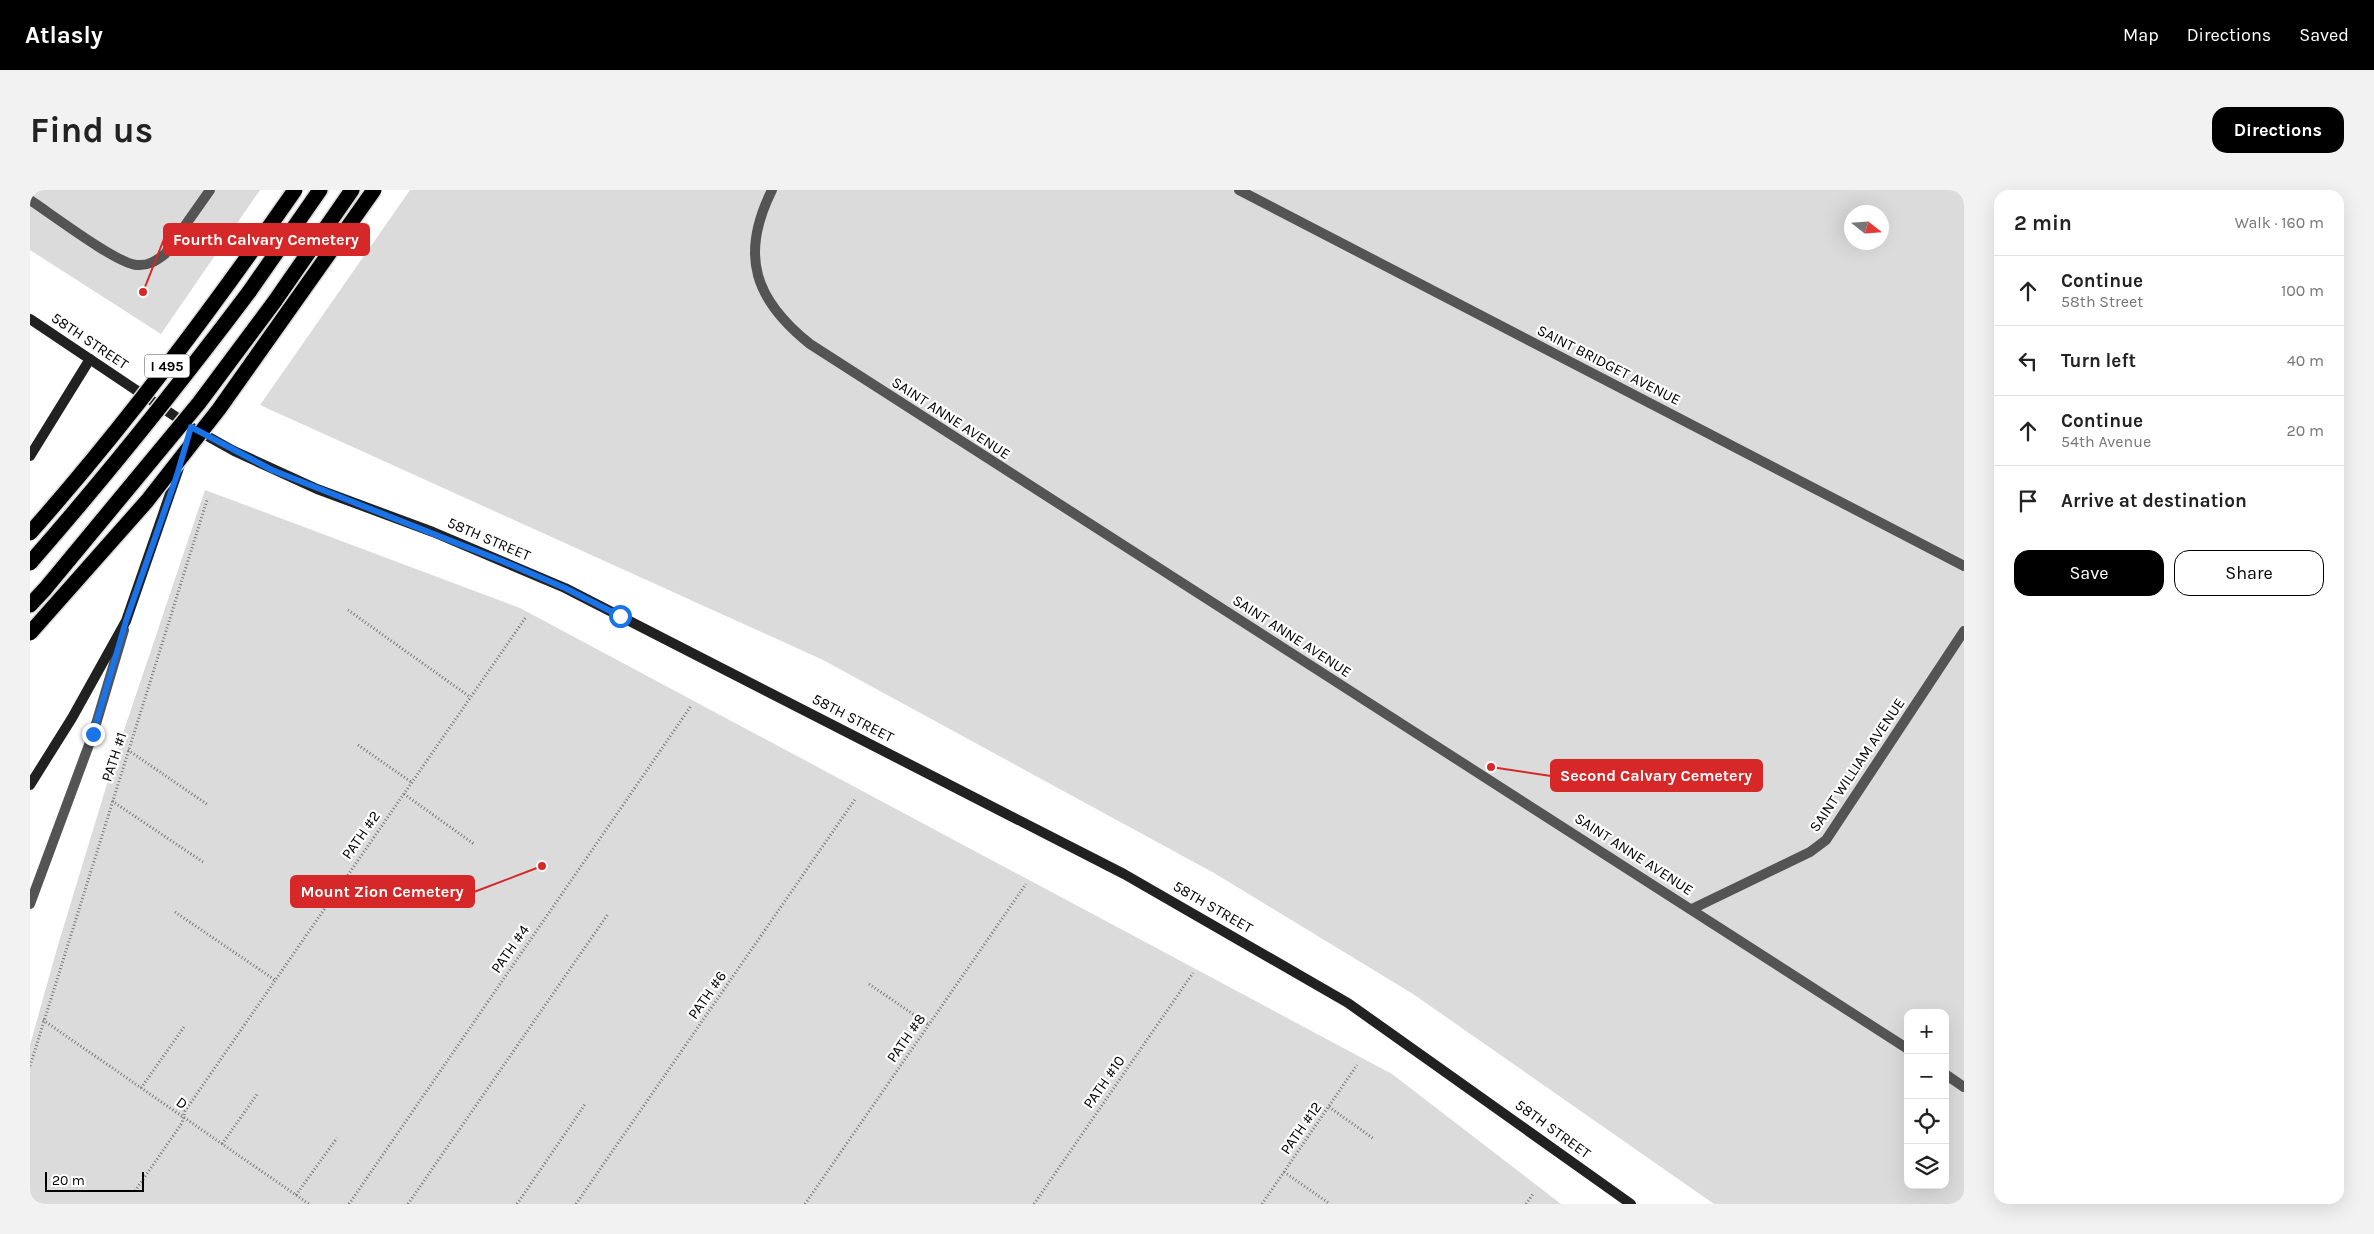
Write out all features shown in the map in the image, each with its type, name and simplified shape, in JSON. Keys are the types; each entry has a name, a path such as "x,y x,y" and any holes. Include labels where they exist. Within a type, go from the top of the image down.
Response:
{"highway":[{"name":"I 495","path":"30,533 81,476 159,376 233,278 294,190"},
{"path":"30,563 102,480 176,389 249,292 320,190"},
{"path":"30,605 199,403 275,301 352,190"},
{"path":"30,633 147,501 219,409 374,190"}],"main road":[{"name":"58TH STREET","path":"30,319 191,427 272,470 442,536 565,588 1124,874 1348,1004 1631,1204"},
{"path":"30,456 90,360"},
{"path":"30,785 72,718 126,621 177,475 191,427"}],"street":[{"path":"30,200 114,256 131,264 138,265 156,261 165,254 210,190"},
{"name":"SAINT ANNE AVENUE","path":"772,190 759,216 756,230 757,272 768,301 777,315 810,344 1904,1046"},
{"name":"SAINT BRIDGET AVENUE","path":"1240,190 1964,566"},
{"path":"30,904 93,734 126,621"},
{"name":"SAINT WILLIAM AVENUE","path":"1692,909 1810,852 1826,840 1964,631"},
{"path":"1949,1077 1964,1087"}],"path":[{"name":"PATH #1","path":"30,1066 207,500"},
{"path":"348,610 470,697"},
{"name":"PATH #2","path":"135,1192 182,1123 185,1111 526,617"},
{"name":"PATH #4","path":"348,1204 691,706"},
{"path":"358,745 412,782"},
{"path":"128,750 208,805"},
{"path":"403,794 474,844"},
{"name":"PATH #6","path":"576,1204 856,798"},
{"path":"112,801 203,862"},
{"name":"PATH #8","path":"805,1204 1026,884"},
{"path":"176,912 275,980"},
{"path":"408,1204 608,914"},
{"name":"PATH #10","path":"1034,1204 1193,973"},
{"path":"869,984 929,1025"},
{"name":"D","path":"43,1020 309,1204"},
{"path":"141,1088 184,1027"},
{"name":"PATH #12","path":"1262,1204 1357,1065"},
{"path":"222,1144 258,1093"},
{"path":"517,1204 586,1103"},
{"path":"1329,1107 1374,1139"},
{"path":"296,1195 336,1138"},
{"path":"1284,1172 1330,1204"},
{"path":"1526,1204 1533,1194"}],"shaded area":[{"path":"30,190 260,190 161,334 30,250"},
{"path":"410,190 1964,190 1964,1204 1714,1204 1413,994 1214,873 823,660 260,405"},
{"path":"205,490 520,608 1392,1074 1561,1204 30,1204 30,1045 58,945 117,751"}],"place":[{"name":"Fourth Calvary Cemetery","path":"143,292"},
{"name":"Second Calvary Cemetery","path":"1491,767"},
{"name":"Mount Zion Cemetery","path":"542,866"}],"route":[{"path":"93,734 126,621 177,475 191,427 272,470 317,489 433,532 565,588 620,616"}]}
